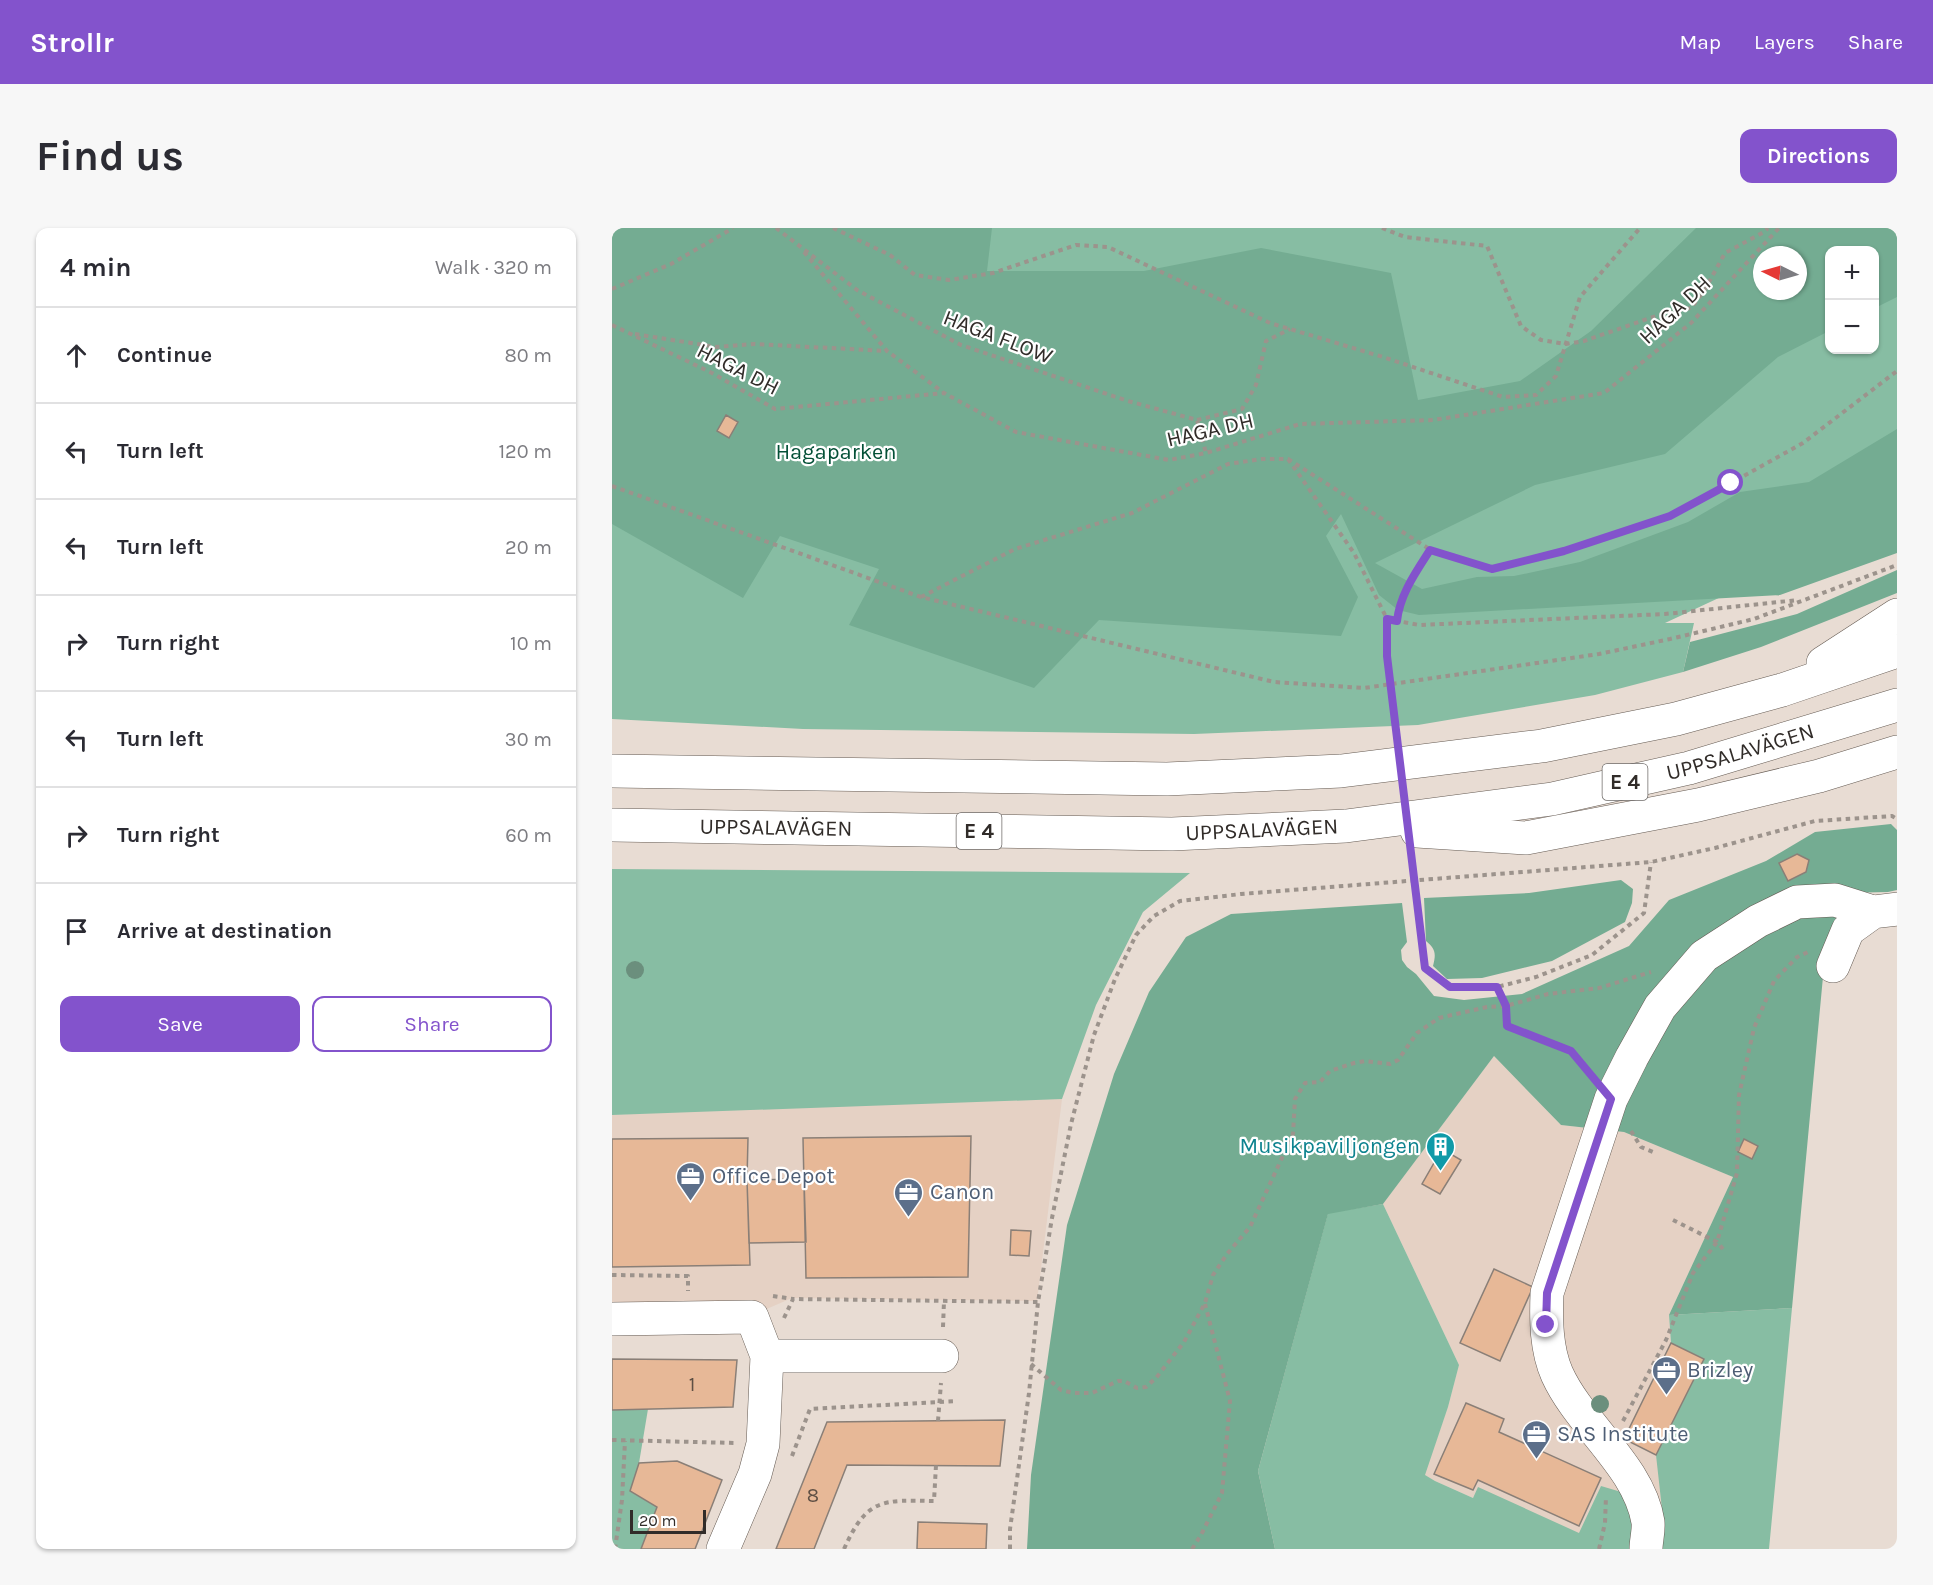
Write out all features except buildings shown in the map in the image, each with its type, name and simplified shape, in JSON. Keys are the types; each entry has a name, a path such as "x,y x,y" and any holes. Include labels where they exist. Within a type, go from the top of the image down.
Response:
{"main road":[{"path":"1782,690 1897,615"},
{"name":"E 4","path":"612,771 1167,779 1341,771 1542,746 1676,719 1782,690 1897,651"},
{"name":"UPPSALAVÄGEN","path":"612,825 1172,834 1346,826 1552,799 1689,768 1897,705"},
{"path":"1346,826 1526,838 1698,805 1819,776 1897,752"},
{"path":"1646,1549 1648,1522 1635,1484 1574,1403 1557,1374 1546,1325 1547,1293 1611,1099 1660,1007 1704,956 1758,921 1797,902 1835,900 1873,917 1833,966"},
{"path":"612,1319 752,1317 767,1356 763,1444 755,1474 723,1549"},
{"path":"767,1356 942,1356"}],"path":[{"path":"612,289 671,264 733,228"},
{"name":"HAGA FLOW","path":"776,228 857,290 961,345 1128,400 1197,420"},
{"path":"833,228 890,255 915,275 949,280 993,273 1076,245 1108,247 1270,323 1503,397 1536,395 1556,376 1580,297 1640,228"},
{"path":"1382,228 1405,237 1487,246 1521,326 1541,340 1566,344 1584,341 1656,316 1691,308 1704,291 1725,253 1768,228"},
{"name":"HAGA DH","path":"612,325 712,373 775,409 944,393 1016,432 1169,460 1206,453 1300,424 1433,420 1604,393 1691,323 1779,228"},
{"path":"799,245 888,351 944,393"},
{"path":"1206,453 1197,420 1242,409 1256,385 1266,341 1290,329"},
{"path":"628,333 716,347 754,344 888,351"},
{"path":"921,597 1015,549 1132,513 1228,464 1262,459 1288,459 1430,550 1492,569 1564,551 1670,516 1803,443 1897,371"},
{"path":"1288,459 1354,553 1387,619 1387,656 1425,968 1450,987 1497,987 1536,977 1592,955 1644,913 1651,862"},
{"path":"612,486 921,597 1274,682 1364,688 1599,654 1754,619 1897,565"},
{"path":"1397,621 1398,606 1430,550"},
{"path":"1387,619 1419,625 1665,614 1805,599"},
{"path":"1010,1549 1010,1529 1038,1302 1071,1124 1094,1035 1114,979 1136,935 1155,916 1180,902 1241,894 1651,862 1715,848 1815,821 1892,816 1897,819"},
{"path":"1608,1448 1666,1340 1693,1274 1717,1242 1737,1173 1739,1095 1754,1028 1774,981 1797,957 1873,917"},
{"path":"1032,1364 1061,1390 1074,1394 1092,1393 1118,1381 1124,1381 1137,1389 1146,1387 1165,1368 1184,1342 1205,1303 1213,1275 1250,1227 1264,1199 1293,1134 1295,1099 1305,1083 1320,1082 1330,1071 1354,1063 1365,1061 1390,1064 1398,1060 1417,1033 1439,1018 1487,1007 1506,1006 1548,994 1599,988 1659,970"},
{"path":"1497,987 1506,1006 1507,1026 1571,1051 1611,1099"},
{"path":"1673,1220 1717,1242 1723,1249"},
{"path":"767,1356 793,1299 1038,1302"},
{"path":"1192,1549 1202,1536 1222,1493 1230,1401 1205,1303"},
{"path":"789,1463 810,1409 957,1401"},
{"path":"938,1421 940,1402"},
{"path":"612,1440 763,1444"},
{"path":"615,1549 622,1500 626,1441"},
{"path":"844,1549 853,1529 874,1506 885,1502 934,1501 936,1465"},
{"path":"1599,1549 1605,1523 1606,1491"}],"shaded area":[{"path":"1494,1056 1561,1125 1624,1132 1733,1177 1669,1315 1671,1343 1704,1359 1663,1518 1601,1486 1579,1534 1478,1488 1473,1498 1424,1475 1448,1407 1459,1365 1383,1204"},
{"path":"1062,1099 1037,1301 792,1298 753,1315 612,1317 612,1115 890,1101"}],"green space":[{"name":"Hagaparken","path":"612,228 1897,228 1897,515 1665,623 1694,623 1683,672 1595,695 1418,725 1194,734 803,729 612,719"},
{"name":"Hagaparken","path":"612,228 992,228 987,271 1144,271 1261,248 1391,273 1418,400 1520,381 1591,331 1696,228 1897,228 1897,297 1879,306 1879,246 1825,246 1825,333 1778,357 1665,454 1535,485 1375,563 1422,589 1477,577 1514,576 1580,562 1688,522 1740,492 1809,482 1897,429 1897,553 1780,595 1419,615 1398,610 1379,595 1341,514 1326,536 1358,597 1341,636 1099,620 1034,688 849,625 879,569 780,536 743,598 612,524"},
{"path":"1897,570 1897,593 1761,647 1683,672 1690,642 1797,614"},
{"path":"1891,824 1897,830 1897,890 1843,893 1846,917 1824,966 1792,1308 1669,1315 1733,1177 1624,1132 1561,1125 1494,1056 1383,1204 1328,1214 1258,1471 1275,1549 1027,1549 1031,1475 1067,1225 1114,1074 1149,992 1186,937 1231,914 1402,903 1407,942 1401,950 1402,960 1434,996 1464,1000 1522,994 1629,946 1669,900 1766,861 1815,832"},
{"path":"612,869 1190,873 1143,912 1096,1005 1062,1099 612,1115"},
{"path":"1621,880 1633,889 1632,903 1625,922 1552,961 1482,978 1447,979 1433,966 1434,952 1426,941 1424,898 1529,893"},
{"path":"1383,1204 1459,1365 1448,1407 1425,1475 1473,1498 1478,1487 1579,1533 1601,1486 1628,1494 1636,1515 1634,1549 1275,1549 1258,1471 1328,1213"},
{"path":"1792,1308 1769,1549 1660,1549 1663,1518 1656,1455 1704,1359 1671,1343 1669,1315"},
{"path":"648,1409 639,1463 630,1491 657,1507 641,1549 612,1549 612,1410"}],"place":[{"name":"Musikpaviljongen","path":"1441,1172"},
{"name":"Office Depot","path":"691,1202"},
{"name":"Canon","path":"909,1218"},
{"name":"Brizley","path":"1666,1396"},
{"name":"SAS Institute","path":"1536,1460"}],"route":[{"path":"1546,1325 1547,1293 1611,1099 1571,1051 1507,1026 1506,1006 1497,987 1450,987 1425,968 1387,656 1387,619 1397,621 1398,606 1430,550 1492,569 1564,551 1670,516 1731,483"}]}
